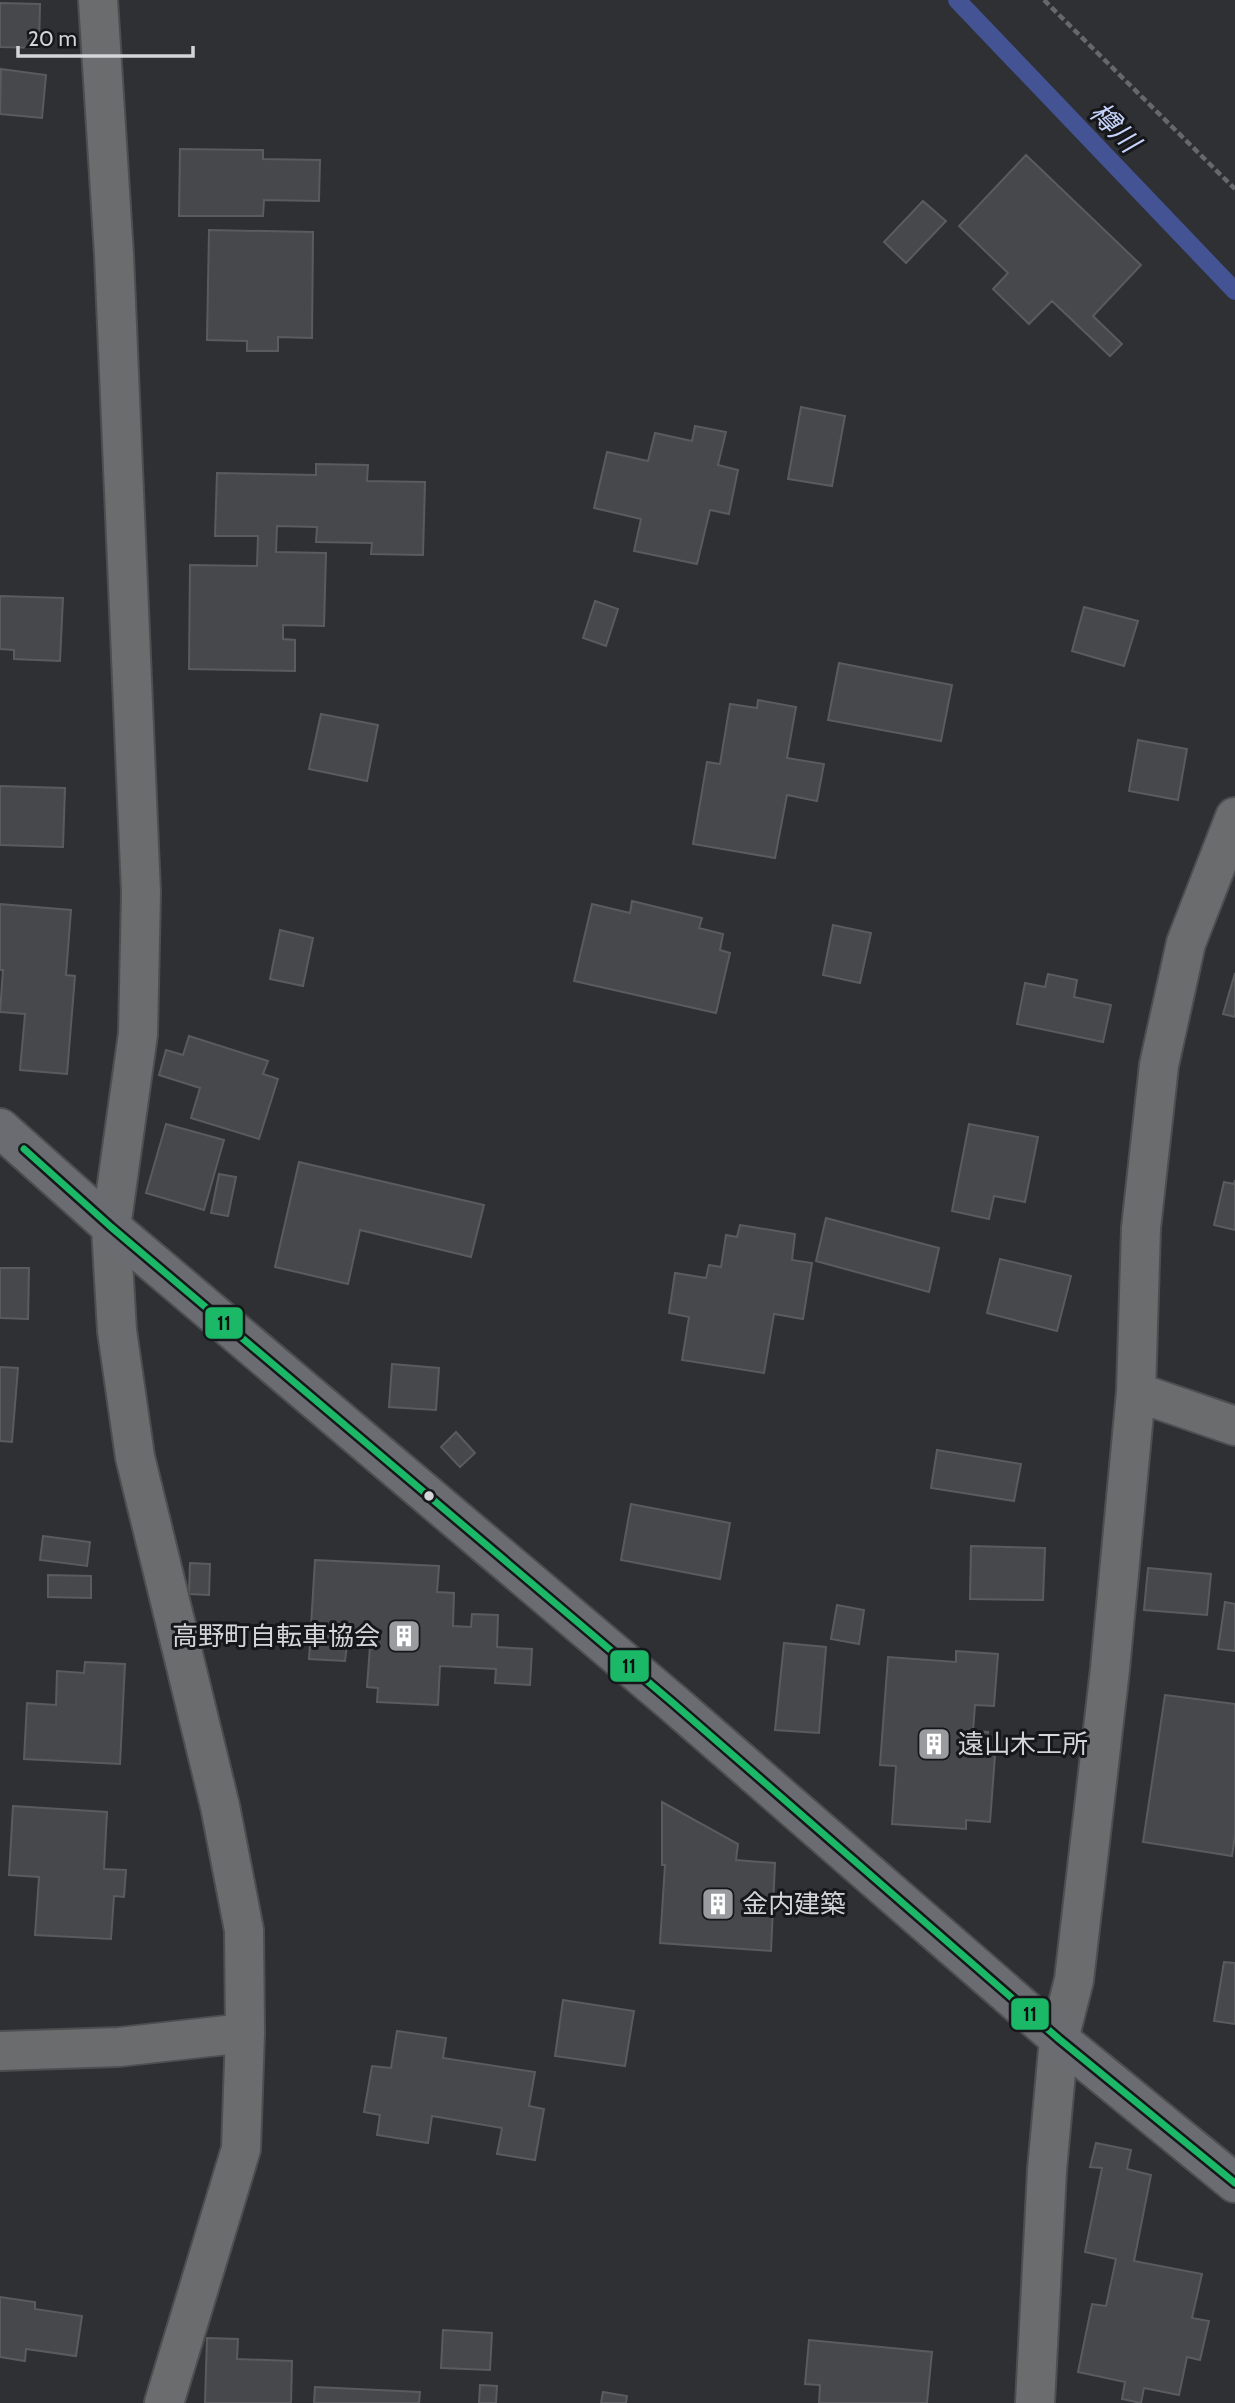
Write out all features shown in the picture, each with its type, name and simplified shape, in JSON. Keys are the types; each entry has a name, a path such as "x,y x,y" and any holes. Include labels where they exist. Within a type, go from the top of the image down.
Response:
{"main road":[{"path":"0,1128 111,1227 673,1703 1059,2039 1235,2183"}],"street":[{"path":"98,0 114,255 141,893 138,1034 111,1227 117,1331 135,1457 220,1806 244,1930 245,2032 241,2149 164,2403"},
{"path":"1035,2403 1047,2170 1059,2039 1074,1980 1110,1669 1136,1392 1141,1228 1159,1065 1185,943 1235,817"},
{"path":"1136,1392 1235,1426"},
{"path":"0,2052 119,2047 245,2032"}],"path":[{"path":"1044,0 1235,188"}],"building":[{"path":"0,3 40,4 39,48 0,47"},
{"path":"1,69 46,75 42,118 0,114"},
{"path":"180,149 263,150 263,159 320,160 319,201 264,200 263,216 179,216"},
{"path":"1026,155 1141,265 1093,316 1122,344 1110,356 1052,301 1029,324 993,289 1008,273 959,226"},
{"path":"923,201 946,221 906,263 884,242"},
{"path":"209,230 313,232 312,338 278,337 278,351 247,351 247,341 207,340"},
{"path":"801,407 845,416 832,486 788,479"},
{"path":"695,426 726,432 718,465 738,470 729,514 710,510 697,564 634,551 641,519 594,508 607,452 648,461 655,433 692,441"},
{"path":"316,464 368,465 367,481 425,482 423,555 371,554 372,543 316,542 317,527 277,526 276,552 326,553 324,626 283,625 283,639 295,640 295,671 189,669 190,565 257,566 258,536 215,536 217,473 316,475"},
{"path":"0,596 63,598 60,661 14,659 14,650 0,649"},
{"path":"595,601 618,609 606,646 583,638"},
{"path":"1084,607 1138,621 1124,666 1072,651"},
{"path":"839,663 952,685 941,741 828,720"},
{"path":"758,700 796,707 787,758 824,764 817,801 787,795 775,858 693,844 707,762 720,764 730,704 757,708"},
{"path":"321,714 378,725 367,781 309,769"},
{"path":"1138,740 1187,749 1178,800 1129,791"},
{"path":"0,786 65,788 63,847 0,845"},
{"path":"632,901 702,918 699,928 723,934 720,950 730,953 716,1013 574,981 592,904 630,913"},
{"path":"0,904 71,910 66,975 75,976 67,1074 20,1070 25,1014 0,1012 3,970 0,970"},
{"path":"833,925 871,933 860,983 823,975"},
{"path":"280,930 313,938 303,986 270,979"},
{"path":"1235,973 1235,1017 1223,1014"},
{"path":"1048,974 1077,980 1074,997 1111,1005 1103,1042 1017,1024 1025,983 1045,987"},
{"path":"189,1036 268,1061 263,1074 278,1079 259,1139 191,1118 200,1088 159,1075 166,1050 183,1055"},
{"path":"166,1124 224,1140 204,1210 146,1193"},
{"path":"969,1124 1038,1137 1025,1202 994,1196 989,1219 952,1211"},
{"path":"299,1162 484,1205 471,1257 360,1230 348,1284 275,1267"},
{"path":"219,1174 236,1177 228,1216 211,1213"},
{"path":"1235,1180 1235,1230 1214,1225 1224,1182 1234,1184"},
{"path":"826,1218 939,1248 929,1292 816,1261"},
{"path":"740,1225 795,1234 792,1260 812,1263 803,1319 774,1314 764,1373 682,1360 689,1317 669,1313 675,1273 706,1278 709,1265 721,1267 726,1235 737,1237"},
{"path":"1000,1259 1071,1276 1057,1331 987,1313"},
{"path":"0,1268 29,1268 28,1319 0,1318"},
{"path":"392,1364 439,1368 436,1410 389,1407"},
{"path":"0,1367 18,1368 12,1442 0,1441"},
{"path":"456,1432 475,1453 460,1467 441,1447"},
{"path":"937,1450 1021,1464 1014,1501 931,1488"},
{"path":"631,1504 730,1523 720,1579 621,1560"},
{"path":"43,1536 90,1542 87,1566 40,1560"},
{"path":"971,1546 1045,1548 1043,1600 970,1599"},
{"name":"高野町自転車協会","path":"315,1560 439,1566 437,1592 454,1593 453,1626 471,1627 472,1614 498,1615 497,1647 532,1649 530,1685 495,1683 496,1669 440,1666 438,1705 377,1702 378,1688 367,1687 370,1646 347,1645 345,1661 309,1659"},
{"path":"190,1563 210,1564 209,1595 189,1594"},
{"path":"1148,1568 1211,1574 1207,1615 1144,1610"},
{"path":"48,1575 91,1576 91,1598 48,1597"},
{"path":"1225,1602 1235,1604 1235,1651 1218,1649"},
{"path":"837,1605 864,1610 859,1644 831,1639"},
{"path":"784,1643 826,1647 819,1733 775,1730"},
{"name":"遠山木工所","path":"956,1651 998,1654 994,1706 975,1705 973,1731 988,1732 987,1755 995,1755 990,1822 966,1820 966,1829 892,1824 896,1766 880,1765 888,1657 956,1662"},
{"path":"85,1662 125,1664 120,1764 24,1759 27,1703 56,1705 57,1671 84,1673"},
{"path":"1165,1695 1235,1704 1235,1836 1232,1856 1143,1842"},
{"name":"金内建築","path":"662,1802 738,1844 736,1860 775,1863 771,1951 660,1943 665,1865 662,1865"},
{"path":"13,1806 107,1812 104,1869 126,1870 124,1897 114,1896 111,1939 35,1935 39,1877 9,1875"},
{"path":"1224,1962 1235,1963 1235,2024 1214,2021"},
{"path":"563,2000 634,2011 625,2066 555,2056"},
{"path":"397,2031 446,2038 443,2058 535,2072 529,2106 544,2109 535,2160 497,2154 502,2128 432,2116 428,2143 377,2135 380,2115 364,2112 372,2066 391,2068"},
{"path":"1096,2143 1131,2150 1127,2169 1151,2175 1134,2261 1202,2274 1192,2318 1209,2321 1200,2360 1187,2357 1179,2395 1144,2388 1141,2403 1122,2399 1125,2382 1078,2372 1092,2304 1106,2306 1116,2259 1085,2252 1102,2168 1090,2167"},
{"path":"0,2297 35,2302 35,2309 82,2316 76,2356 26,2349 25,2361 0,2357"},
{"path":"443,2330 492,2333 490,2370 441,2368"},
{"path":"207,2338 238,2339 237,2359 292,2361 291,2403 205,2403"},
{"path":"809,2340 932,2352 927,2403 819,2403 820,2385 805,2384"},
{"path":"480,2385 497,2386 496,2403 479,2403"},
{"path":"315,2387 420,2392 419,2403 314,2403"},
{"path":"603,2392 627,2396 626,2403 601,2403"}],"waterway":[{"name":"樽川","path":"957,0 1235,291"}],"transit line":[{"name":"11","path":"24,1149 111,1227 673,1703 1059,2039 1235,2183"}],"place":[{"name":"高野町自転車協会","path":"404,1636"},
{"name":"遠山木工所","path":"934,1744"},
{"name":"金内建築","path":"718,1904"}]}
